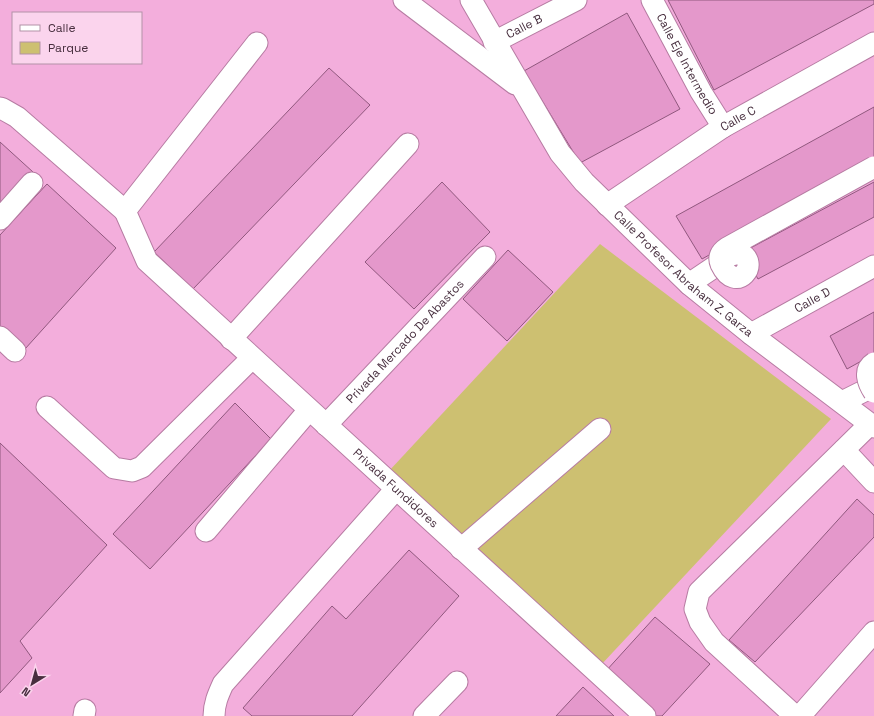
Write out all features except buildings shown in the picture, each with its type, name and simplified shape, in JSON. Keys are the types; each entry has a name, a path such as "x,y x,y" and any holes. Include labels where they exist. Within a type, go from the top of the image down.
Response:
{"lane":[{"name":"Calle Profesor Abraham Z. Garza","path":"404,0 524,90"},
{"name":"Calle Profesor Abraham Z. Garza","path":"471,0 494,42 524,90 560,153 584,182 689,284 751,334 872,425"},
{"name":"Calle B","path":"494,42 576,0"},
{"name":"Calle Eje Intermedio","path":"652,0 701,92 723,127"},
{"path":"0,108 17,117 125,211 257,43"},
{"name":"Calle C","path":"607,205 723,127 874,43"},
{"path":"232,339 408,144"},
{"path":"689,284 732,255 738,253 743,254 747,258 747,270 743,276 737,278 731,276 725,270 720,262 722,252 874,167"},
{"path":"0,219 32,183"},
{"name":"Privada Fundidores","path":"125,211 146,261 644,716"},
{"name":"Privada Mercado De Abastos","path":"326,425 485,257"},
{"name":"Calle D","path":"751,334 874,266"},
{"path":"0,337 15,351"},
{"path":"47,408 114,468 132,471 142,467 252,358"},
{"path":"874,362 868,369 867,378 874,392"},
{"path":"842,402 874,386"},
{"path":"206,531 309,410"},
{"path":"795,716 714,642 700,622 695,609 699,592 844,450 872,425"},
{"path":"461,549 600,429"},
{"path":"844,450 874,482"},
{"path":"214,716 214,707 217,696 223,684 396,489"},
{"path":"800,716 874,632"},
{"path":"424,716 457,682"}],"shaded area":[{"path":"0,0 874,0 874,716 0,716"}],"green space":[{"path":"600,244 831,419 600,666 389,471"}]}
